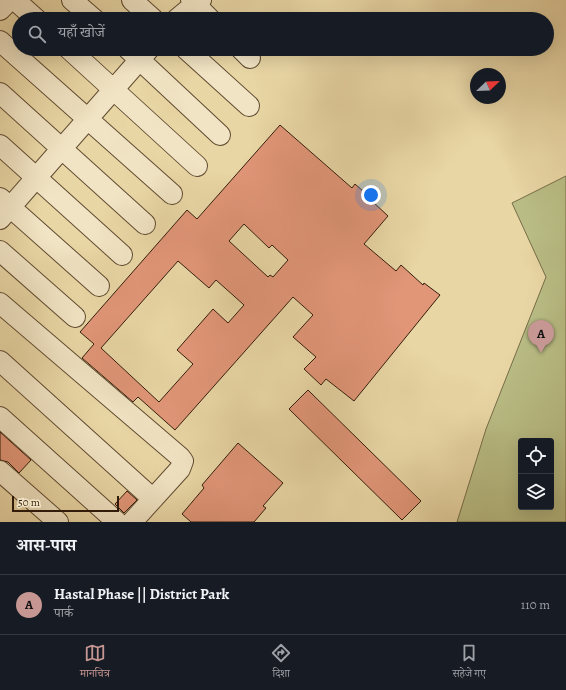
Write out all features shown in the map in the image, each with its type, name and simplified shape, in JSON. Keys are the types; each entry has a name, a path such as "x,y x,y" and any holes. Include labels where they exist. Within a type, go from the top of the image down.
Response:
{"street":[{"path":"0,10 10,0"},
{"path":"15,0 28,12"},
{"path":"72,0 86,12"},
{"path":"132,0 145,12"},
{"path":"184,12 196,1 205,12"},
{"path":"0,41 12,52"},
{"path":"17,56 172,194"},
{"path":"77,56 197,166"},
{"path":"99,286 3,208 36,177 62,149 114,89 136,56"},
{"path":"143,56 220,135"},
{"path":"194,56 249,106"},
{"path":"0,93 145,224"},
{"path":"0,145 122,255"},
{"path":"0,251 75,317"},
{"path":"0,303 183,461 180,469 132,522"},
{"path":"0,362 153,499"},
{"path":"0,417 117,522"},
{"path":"0,471 58,522"}],"green space":[{"path":"566,176 566,522 457,522 486,429 546,277 512,203"}],"building":[{"path":"280,125 352,188 355,184 388,216 364,244 396,271 401,265 423,285 424,283 440,295 354,401 326,379 321,385 304,369 316,357 293,337 313,315 293,297 175,430 138,397 133,402 82,358 94,344 80,332 187,210 197,219","holes":["244,224 269,248 272,245 288,260 273,277 270,275 268,277 229,241","178,261 209,288 216,280 244,305 228,323 213,309 177,350 193,364 159,402 101,348"]},
{"path":"308,390 421,501 402,520 289,409"},
{"path":"0,432 31,460 19,473 8,462 0,460"},
{"path":"238,443 283,483 263,506 266,508 254,522 191,522 182,514 204,488 202,485"},
{"path":"127,491 137,500 124,513 115,504"}],"place":[{"name":"Hastal Phase || District Park","path":"541,353"}]}
